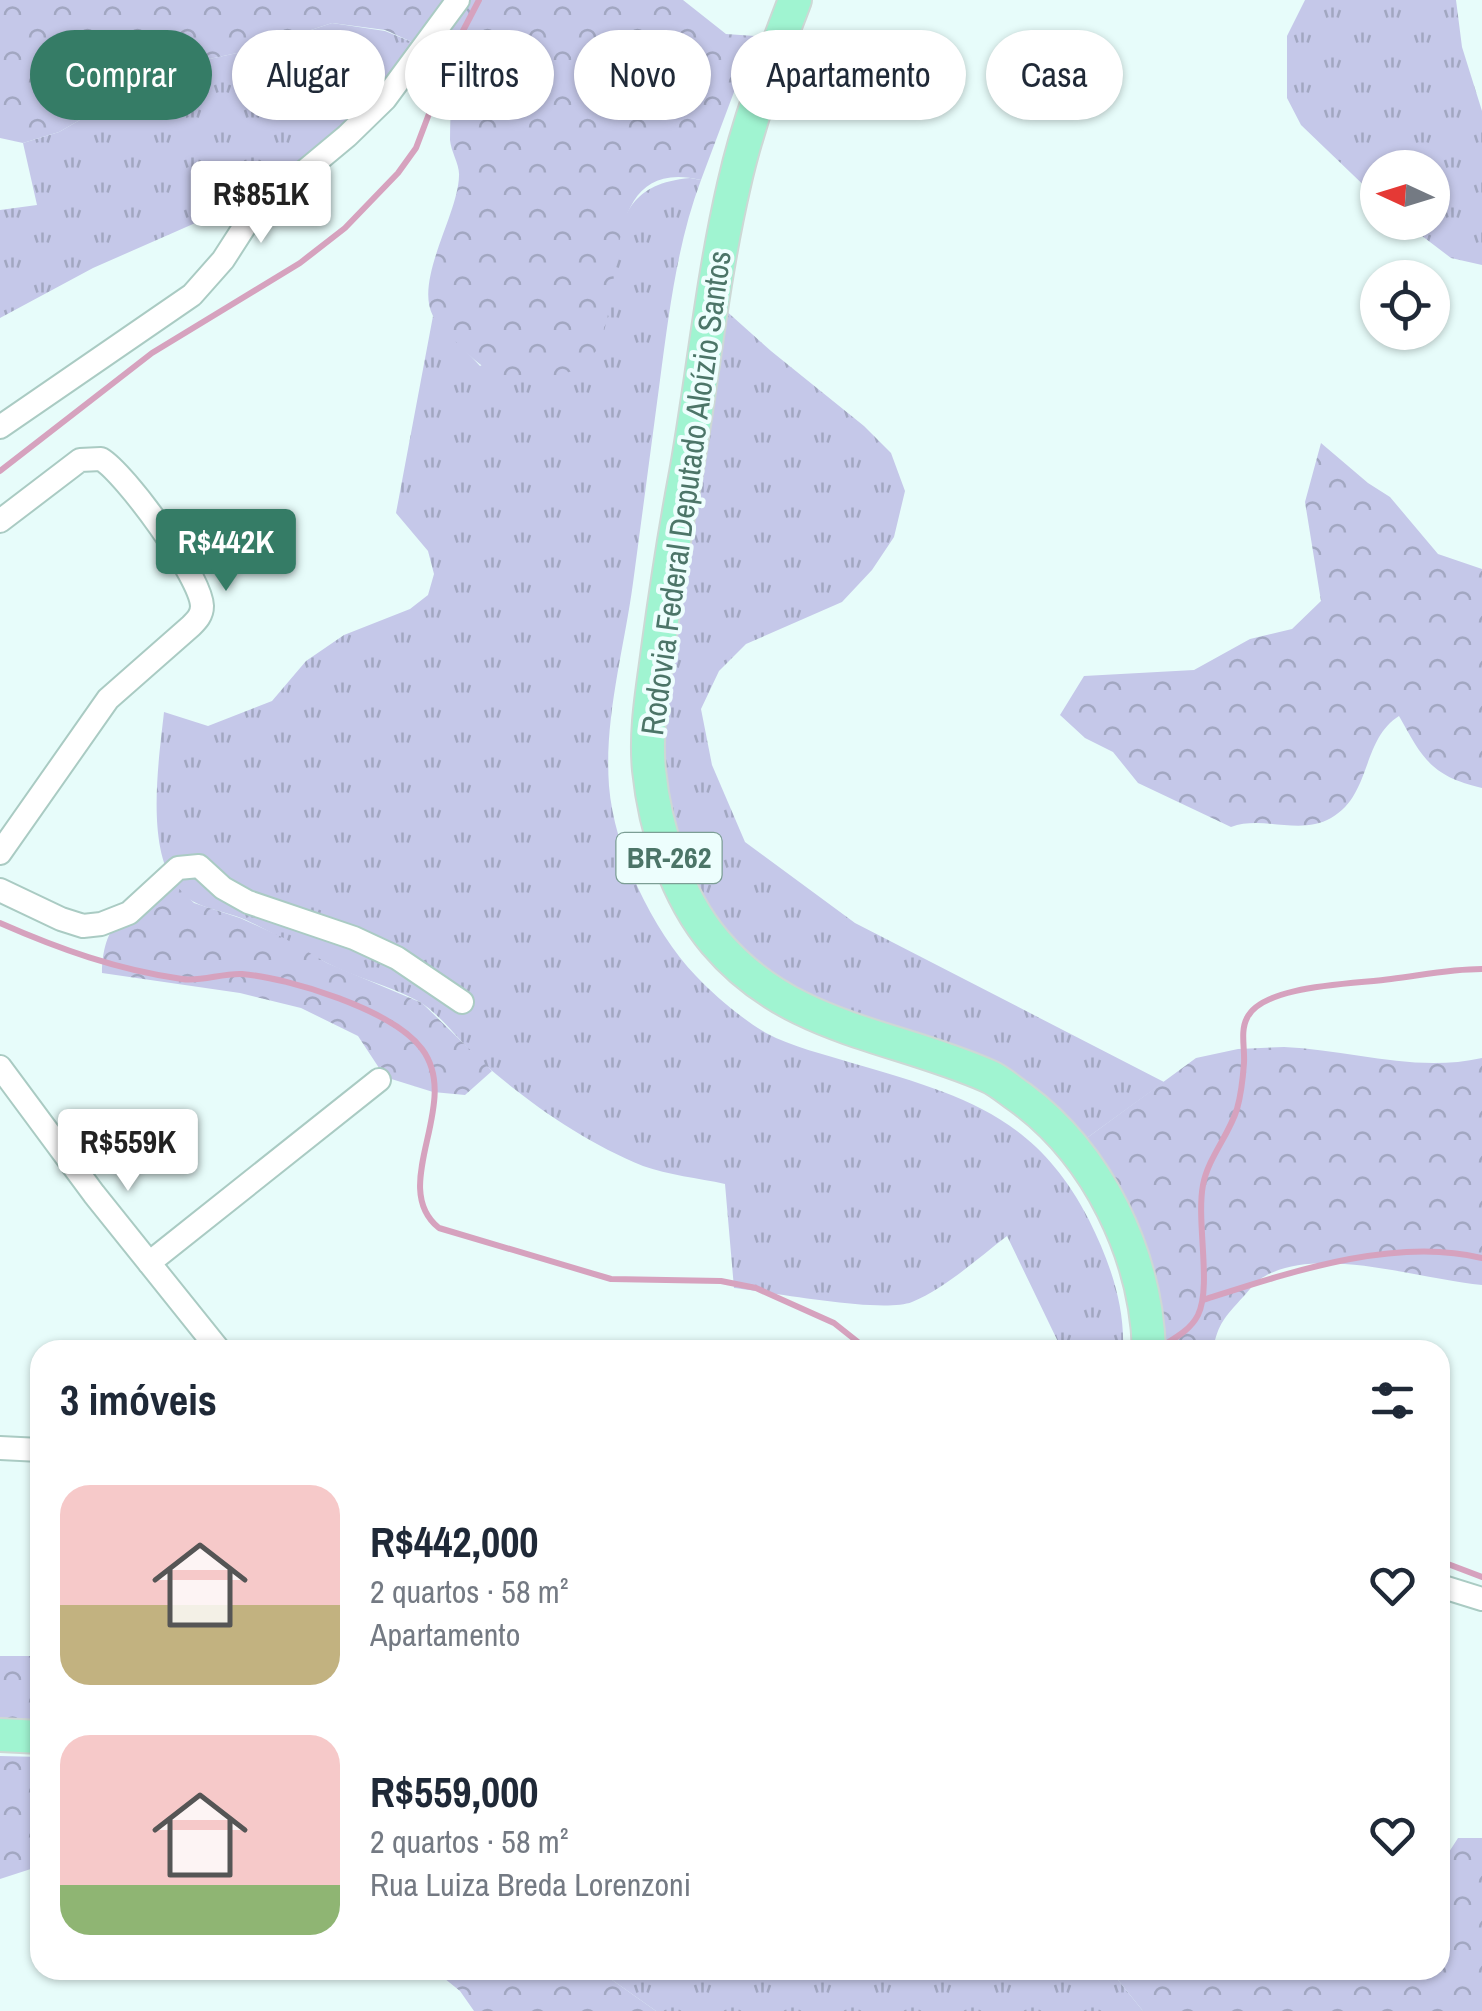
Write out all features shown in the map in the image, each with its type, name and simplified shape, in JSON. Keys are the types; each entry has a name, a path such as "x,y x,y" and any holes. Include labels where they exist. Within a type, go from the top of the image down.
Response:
{"highway":[{"name":"Rodovia Federal Deputado Aloízio Santos","path":"795,0 748,132 718,264 668,578 648,732 649,771 672,866 713,940 743,972 785,1001 841,1028 992,1077 1072,1144 1099,1182 1122,1230 1140,1290 1148,1340"},
{"path":"0,1735 30,1736"}],"street":[{"path":"0,427 192,295 223,260 252,214 347,136 385,98 458,0"},
{"path":"0,521 80,460 101,459 126,484 183,559 202,605 200,616 191,626 108,699 0,852"},
{"path":"0,890 60,920 83,926 101,924 129,913 178,868 200,866 232,895 354,938 397,958 462,1002"},
{"path":"0,1067 211,1340"},
{"path":"149,1263 380,1080"},
{"path":"0,1448 30,1450"},
{"path":"1450,1589 1482,1599"}],"green space":[{"path":"0,0 683,0 731,34 731,100 701,180 664,179 640,192 626,218 598,347 582,366 550,376 508,377 475,360 433,316 429,284 457,192 459,176 450,140 450,120 554,120 554,30 405,30 405,39 385,30 332,23 311,30 232,30 232,54 212,58 212,30 30,30 30,120 80,120 59,132 23,143 0,138"},
{"path":"1305,0 1456,0 1462,47 1482,111 1482,265 1451,258 1427,240 1450,240 1450,150 1360,150 1360,182 1301,125 1287,98 1287,36"},
{"path":"332,23 378,30 311,30"},
{"path":"385,31 405,39 405,61 385,86"},
{"path":"232,54 232,120 354,120 326,150 209,217 93,268 0,318 0,210 37,205 23,143 59,132 80,120 212,120 212,58"},
{"path":"701,180 686,229 671,304 609,735 612,810 627,862 650,912 680,957 748,1021 797,1046 959,1098 990,1113 1044,1155 1068,1184 1103,1251 1118,1299 1123,1340 1057,1340 1007,1236 937,1289 897,1305 852,1304 734,1288 725,1184 653,1169 601,1146 539,1108 502,1079 418,1001 338,968 246,920 188,899 165,866 157,824 164,712 208,726 272,701 306,661 344,635 410,609 428,595 434,574 428,551 396,513 433,316 480,366 610,294 626,216 647,190 665,182"},
{"path":"705,292 864,426 891,453 905,491 894,537 872,570 842,602 746,644 719,671 701,709 712,765 745,842 855,923 1164,1082 1080,1143 1064,1126 762,987 651,821"},
{"path":"1321,443 1390,497 1438,554 1482,569 1482,788 1451,778 1430,764 1399,716 1378,739 1354,796 1331,818 1307,825 1256,823 1231,827 1138,783 1113,752 1085,738 1060,715 1084,676 1194,670 1250,639 1292,629 1321,601 1305,502"},
{"path":"173,883 194,903 240,918 327,963 422,1003 492,1071 465,1095 433,1092 385,1077 358,1036 301,1008 240,993 102,973 114,927 132,909"},
{"path":"1284,1047 1432,1063 1482,1058 1482,1285 1368,1266 1308,1264 1281,1269 1257,1282 1231,1310 1216,1340 1156,1340 1080,1143 1196,1058 1238,1049"},
{"path":"0,1656 30,1656 30,1720 0,1718"},
{"path":"0,1756 30,1757 30,1869 0,1879"},
{"path":"1458,1838 1482,1838 1482,2011 1143,2011 1118,1980 1450,1980 1450,1850"},
{"path":"446,1980 612,1980 656,2011 474,2011"},
{"path":"612,1980 1118,1980 1143,2011 656,2011"}],"waterway":[{"path":"0,471 152,353 300,263 345,228 398,173 416,148 454,48 479,0"},
{"path":"0,923 67,950 135,970 189,980 234,974 262,977 312,989 365,1009 408,1035 422,1049 432,1071 435,1094 420,1190 425,1211 439,1228 611,1279 721,1281 756,1288 834,1323 855,1340"},
{"path":"1171,1340 1192,1324 1202,1303 1203,1185 1237,1109 1244,1068 1244,1029 1256,1007 1272,998 1313,988 1482,969"},
{"path":"1203,1300 1305,1269 1377,1255 1413,1251 1482,1258"},
{"path":"1450,1565 1482,1577"}]}
